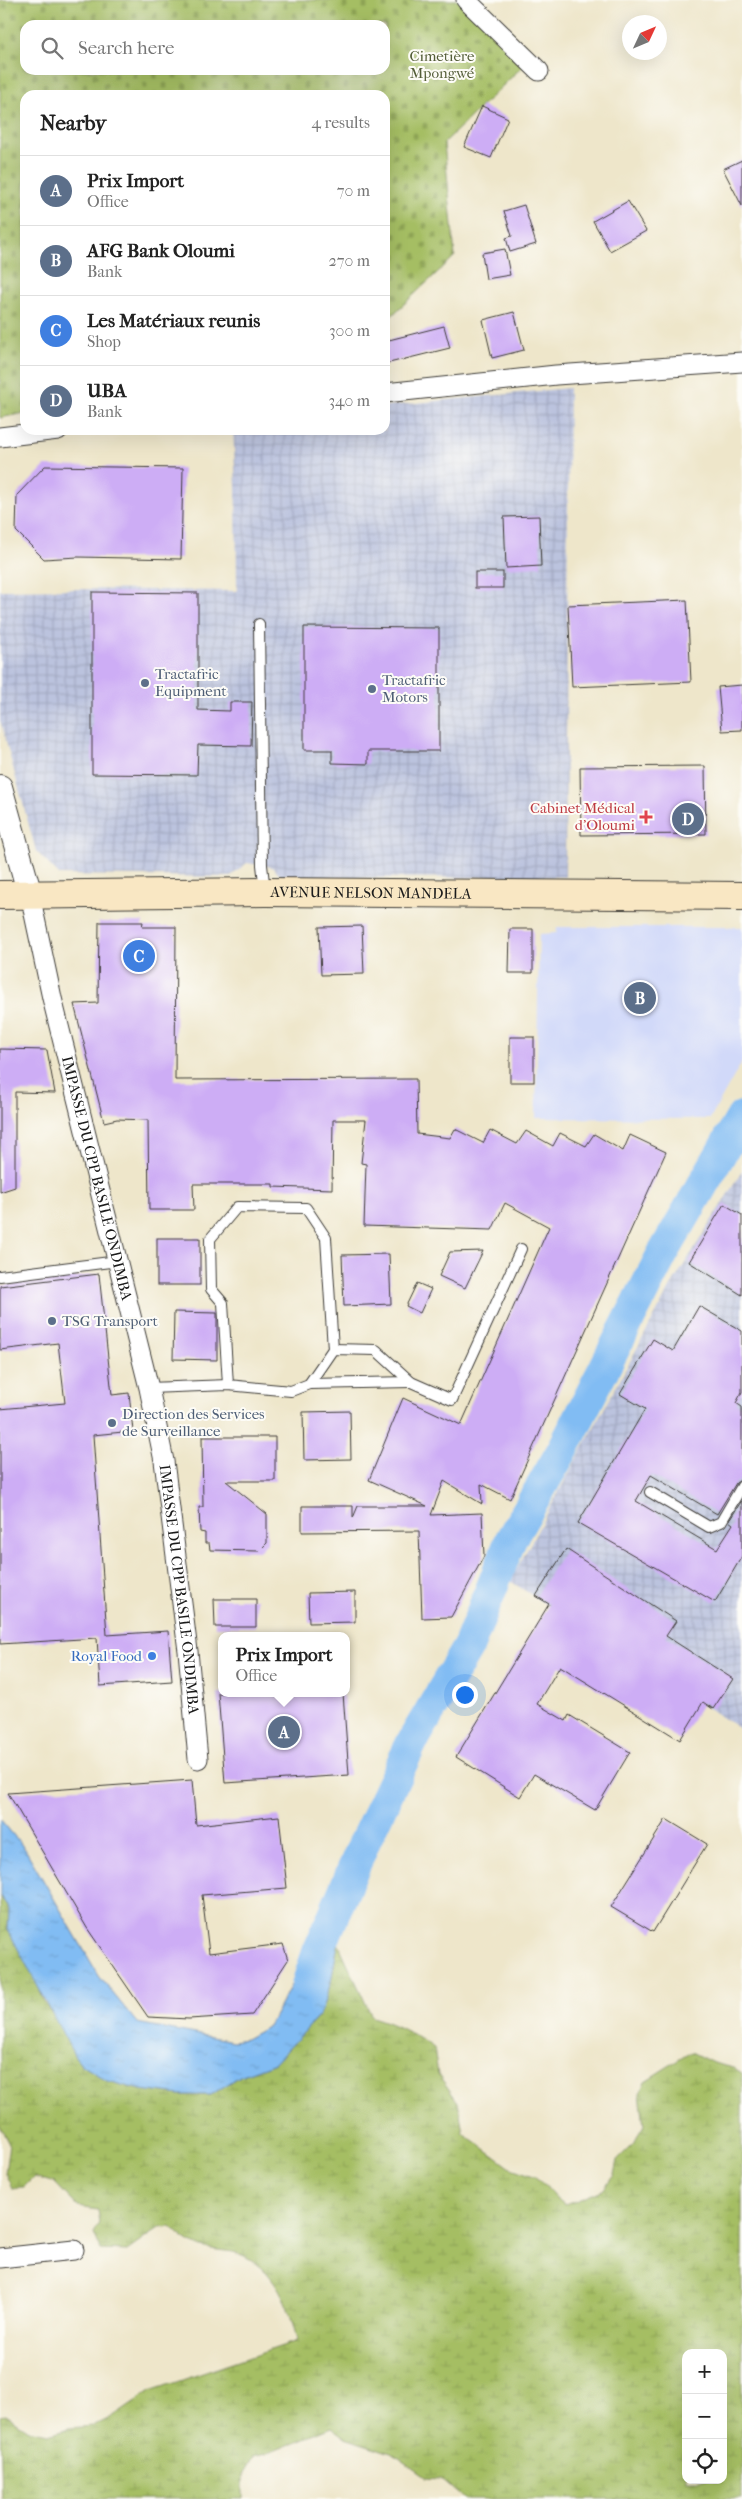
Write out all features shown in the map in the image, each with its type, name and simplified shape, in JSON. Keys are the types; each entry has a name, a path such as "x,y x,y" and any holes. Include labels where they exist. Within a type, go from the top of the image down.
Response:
{"main road":[{"name":"AVENUE NELSON MANDELA","path":"0,895 265,892 742,896"}],"street":[{"path":"466,0 539,71"},
{"path":"390,392 556,375 742,362"},
{"path":"0,437 20,435"},
{"path":"0,787 30,895"},
{"name":"IMPASSE DU CPP BASILE ONDIMBA","path":"30,895 52,998 149,1388 164,1461 179,1568 198,1759"},
{"path":"0,2258 74,2250"}],"lane":[{"path":"259,624 262,865 265,892"},
{"path":"228,1385 223,1303 211,1289 210,1239 238,1207 306,1208 326,1238 332,1349 309,1384"},
{"path":"332,1349 376,1350 411,1382 452,1400 521,1249"},
{"path":"0,1276 118,1261"},
{"path":"149,1388 228,1385 291,1390 309,1384 411,1382"},
{"path":"650,1492 709,1526 721,1522 742,1486"}],"shaded area":[{"path":"569,388 565,877 283,878 272,867 247,863 230,877 59,875 36,851 0,720 0,590 237,591 236,486 233,435 390,435 390,406"},
{"path":"557,927 742,927 742,1062 710,1119 536,1118 539,934 556,933"},
{"path":"742,1171 742,1730 510,1581 671,1286"}],"green space":[{"name":"Cimetière Mpongwé","path":"0,0 459,0 524,65 444,143 455,256 390,317 390,90 20,90 20,414 0,418"},
{"path":"0,1896 9,1910 8,1930 36,1979 44,2002 62,2028 74,2055 82,2065 107,2081 141,2090 180,2095 211,2095 240,2076 275,2063 320,2015 331,1982 338,1943 372,2017 404,2030 434,2048 438,2074 458,2102 463,2133 511,2168 534,2176 565,2205 603,2190 614,2175 617,2160 633,2144 644,2126 640,2093 645,2081 691,2052 713,2063 734,2068 742,2073 742,2499 465,2499 441,2478 425,2477 391,2453 348,2439 332,2427 266,2454 253,2457 243,2475 243,2499 2,2499 0,2416 6,2415 29,2430 48,2434 70,2428 94,2426 112,2417 150,2391 297,2341 290,2314 279,2289 271,2277 250,2259 235,2252 197,2246 187,2241 171,2227 159,2228 127,2251 101,2250 94,2233 100,2223 98,2210 78,2207 55,2183 34,2177 24,2187 12,2188 5,2173 9,2144 0,2127"}],"water":[{"path":"0,1819 25,1849 99,1976 137,2023 233,2041 246,2039 269,2026 297,1974 307,1945 338,1943 331,1982 320,2015 275,2063 240,2076 211,2095 180,2095 141,2090 107,2081 82,2065 74,2055 8,1930 9,1910 0,1896"}],"building":[{"path":"482,106 508,118 491,158 464,147"},
{"path":"742,160 742,206 723,169"},
{"path":"628,201 646,231 610,251 593,221"},
{"path":"524,205 536,244 510,252 506,238 512,236 504,211"},
{"path":"505,249 510,275 486,279 482,253"},
{"path":"514,312 524,350 492,358 483,320"},
{"path":"444,326 450,348 390,363 390,340"},
{"path":"45,466 183,468 181,559 78,557 44,559 16,531 17,495"},
{"path":"539,516 541,566 506,568 504,517"},
{"path":"475,572 503,572 503,588 475,588"},
{"name":"Tractafric Equipment","path":"92,592 198,593 198,710 230,711 230,702 252,702 251,746 198,745 197,775 92,774"},
{"path":"687,600 691,682 572,687 568,605"},
{"name":"Tractafric Motors","path":"304,627 439,628 439,751 368,751 368,764 332,763 332,750 304,750"},
{"path":"742,685 742,730 722,731 718,687"},
{"path":"705,766 706,834 581,835 580,767"},
{"path":"99,922 143,922 142,927 176,927 175,1080 416,1079 417,1134 450,1138 455,1129 483,1143 490,1130 517,1144 526,1131 553,1146 560,1133 586,1146 594,1134 623,1151 630,1135 666,1152 510,1499 481,1484 482,1504 444,1481 431,1515 482,1513 484,1556 451,1617 422,1618 419,1531 302,1532 302,1506 353,1506 353,1518 358,1506 427,1506 369,1480 403,1398 461,1425 549,1227 505,1203 492,1230 364,1226 366,1164 361,1163 366,1120 333,1120 332,1189 273,1187 273,1184 193,1184 194,1210 149,1210 148,1120 117,1119 104,1122 74,1004 98,1003"},
{"path":"362,926 364,974 321,975 319,927"},
{"path":"510,929 533,929 533,973 509,973"},
{"path":"510,1037 534,1037 534,1082 510,1082"},
{"path":"0,1049 47,1050 55,1093 15,1092 15,1187 0,1192"},
{"path":"724,1204 742,1215 742,1295 689,1262"},
{"path":"157,1238 200,1238 200,1285 157,1285"},
{"path":"483,1251 465,1288 439,1276 450,1252"},
{"path":"389,1254 391,1304 344,1306 342,1255"},
{"path":"99,1274 112,1395 129,1393 133,1431 93,1435 107,1635 168,1631 172,1681 100,1686 97,1638 0,1644 0,1409 65,1403 58,1343 0,1350 0,1286"},
{"path":"417,1283 431,1289 420,1313 406,1306"},
{"path":"699,1306 742,1331 742,1392 736,1403 742,1407 742,1479 736,1483 717,1514 651,1475 636,1501 717,1549 733,1524 729,1521 742,1500 742,1556 715,1602 578,1523 645,1409 620,1394 653,1339 673,1351"},
{"path":"174,1312 217,1313 217,1360 173,1359"},
{"path":"350,1411 351,1459 304,1460 303,1412"},
{"path":"202,1437 275,1437 275,1481 226,1481 267,1514 267,1543 259,1551 210,1550 209,1543 205,1543 205,1533 200,1532 199,1507 203,1507"},
{"path":"566,1549 676,1621 666,1636 733,1679 713,1709 703,1702 680,1740 560,1666 537,1704 566,1721 569,1715 630,1752 595,1810 534,1774 520,1797 456,1757 549,1604 536,1596"},
{"path":"355,1592 355,1622 309,1623 308,1593"},
{"path":"214,1599 256,1599 256,1627 215,1627"},
{"path":"218,1697 343,1697 349,1775 225,1783"},
{"path":"192,1780 196,1825 279,1816 287,1888 202,1895 209,1953 283,1944 288,1960 252,2015 189,2019 148,2017 87,1928 8,1793"},
{"path":"666,1819 707,1844 653,1932 611,1907"}],"waterway":[{"path":"307,1985 318,1952 364,1843 412,1742 469,1645 511,1539 562,1451 662,1255 742,1117"}],"place":[{"name":"Tractafric Equipment","path":"145,683"},
{"name":"Tractafric Motors","path":"372,689"},
{"name":"Cabinet Médical d'Oloumi","path":"646,817"},
{"name":"UBA","path":"688,819"},
{"name":"Les Matériaux reunis","path":"139,956"},
{"name":"AFG Bank Oloumi","path":"640,998"},
{"name":"TSG Transport","path":"52,1321"},
{"name":"Direction des Services de Surveillance","path":"112,1423"},
{"name":"Royal Food","path":"152,1656"},
{"name":"Prix Import","path":"284,1732"}]}
